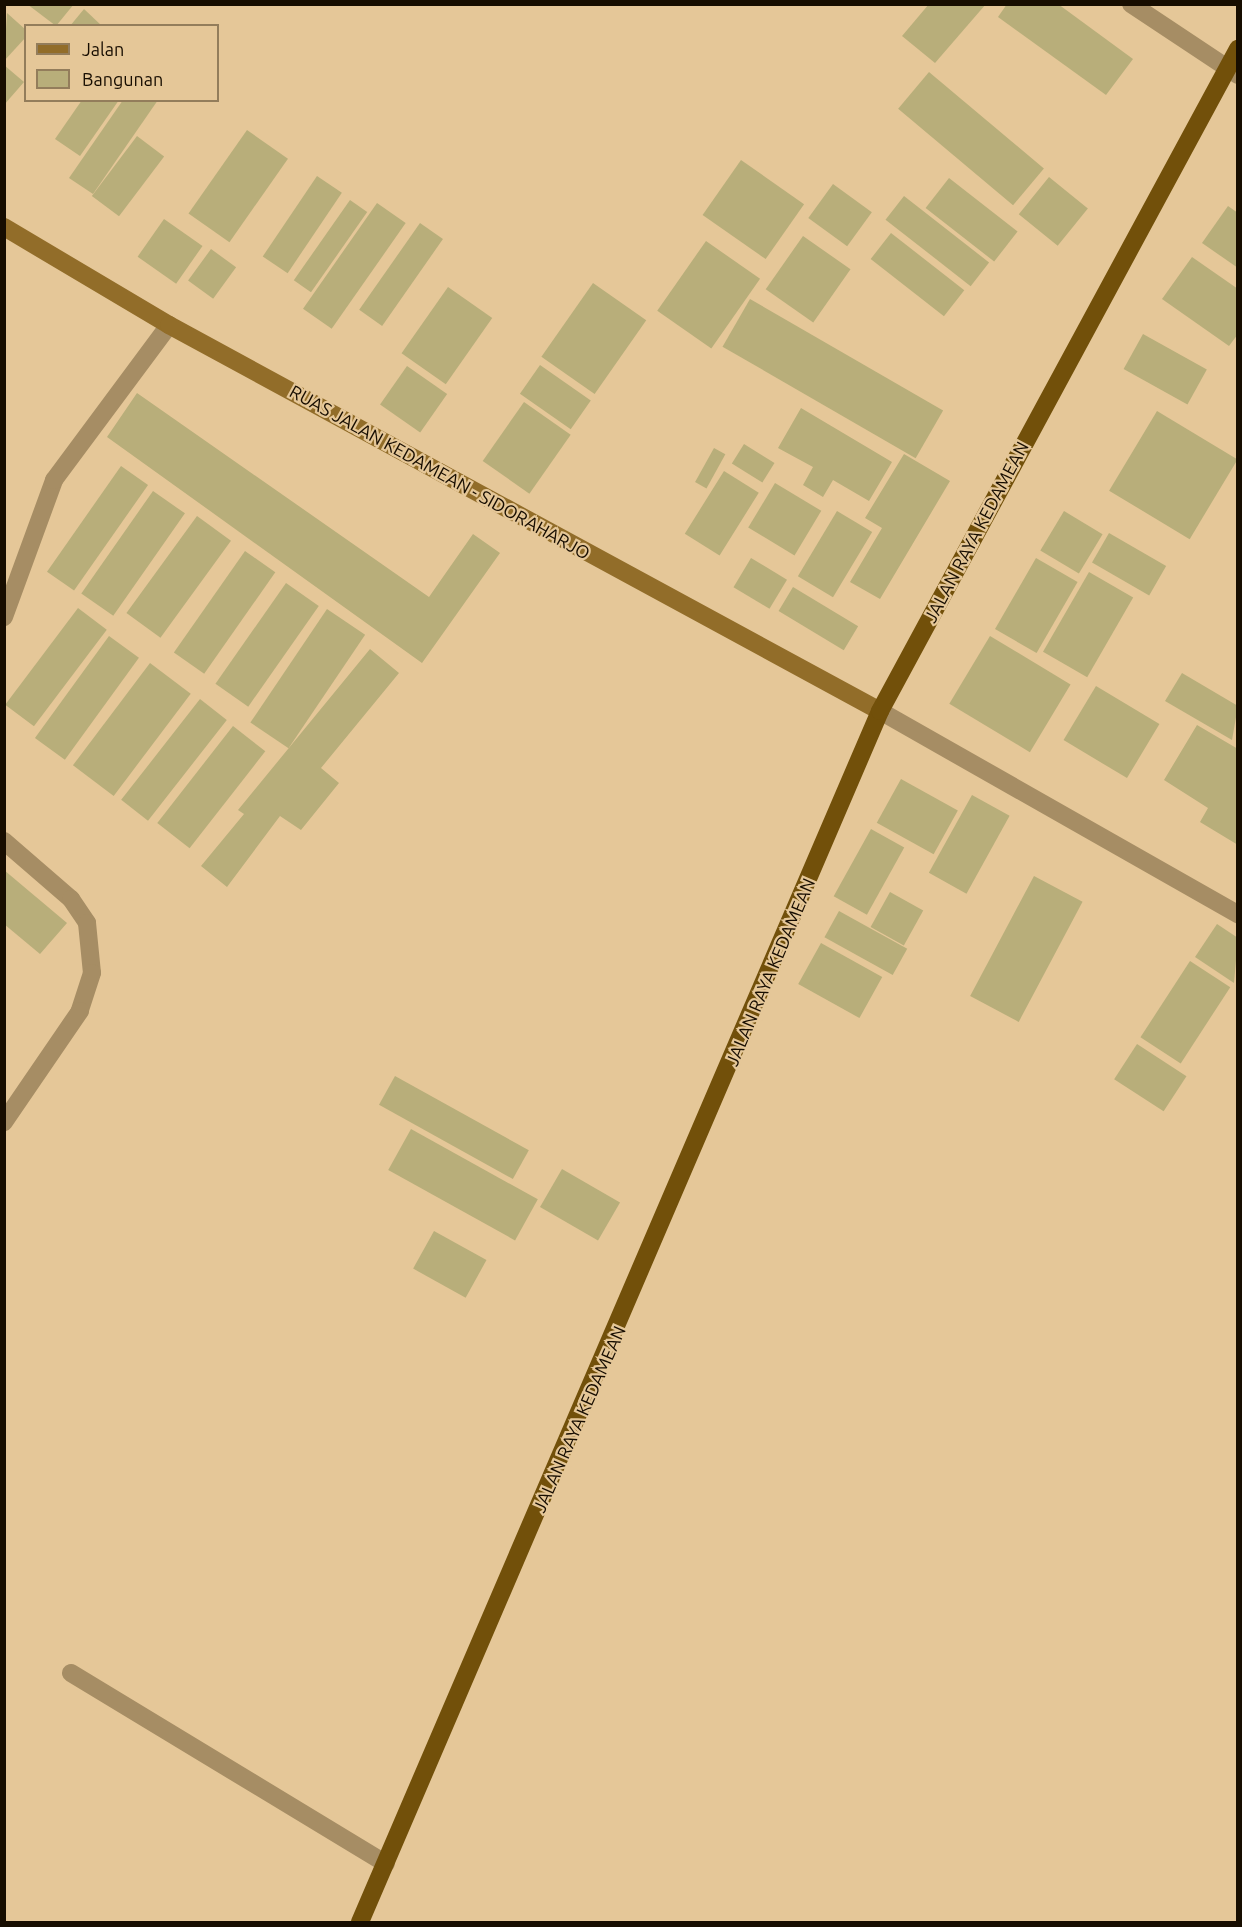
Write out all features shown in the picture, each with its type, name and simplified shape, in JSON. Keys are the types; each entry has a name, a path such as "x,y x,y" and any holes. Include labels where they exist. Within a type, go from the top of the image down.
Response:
{"highway":[{"name":"JALAN RAYA KEDAMEAN","path":"360,1923 880,711 1232,71 1238,49"}],"main road":[{"name":"RUAS JALAN KEDAMEAN - SIDORAHARJO","path":"4,227 169,325 880,711"}],"street":[{"path":"1131,4 1232,71"},
{"path":"4,617 54,480 169,325"},
{"path":"880,711 1238,914"},
{"path":"4,841 71,899 87,923 93,973 80,1011 4,1122"},
{"path":"71,1673 386,1864"}],"building":[{"path":"27,4 74,4 58,24 53,24"},
{"path":"929,4 986,4 935,63 902,36"},
{"path":"1007,4 1058,4 1133,59 1106,95 998,17"},
{"path":"84,9 100,24 72,24"},
{"path":"7,13 24,28 24,39 4,61"},
{"path":"4,65 24,82 4,105"},
{"path":"929,72 1044,168 1013,205 898,109"},
{"path":"81,102 118,102 80,156 55,139"},
{"path":"122,102 157,102 93,194 69,178"},
{"path":"247,130 288,159 229,242 188,214"},
{"path":"137,136 164,156 119,216 92,196"},
{"path":"741,160 804,204 766,259 703,215"},
{"path":"317,176 342,193 288,273 263,256"},
{"path":"1049,177 1088,208 1058,246 1019,214"},
{"path":"949,178 1018,232 994,262 926,208"},
{"path":"833,184 872,212 847,246 808,218"},
{"path":"904,196 989,262 971,286 886,220"},
{"path":"350,200 367,212 311,292 294,280"},
{"path":"377,203 406,223 332,329 303,309"},
{"path":"1228,206 1238,213 1238,268 1202,243"},
{"path":"164,219 203,246 176,284 138,257"},
{"path":"420,223 443,239 382,326 359,310"},
{"path":"891,233 964,290 944,316 871,259"},
{"path":"803,236 851,269 813,323 766,289"},
{"path":"706,241 760,279 711,348 657,311"},
{"path":"211,249 236,267 213,299 188,281"},
{"path":"1192,257 1238,289 1238,334 1229,346 1162,299"},
{"path":"593,283 646,320 595,394 541,357"},
{"path":"448,287 492,318 446,384 402,353"},
{"path":"750,299 943,410 916,458 722,347"},
{"path":"1143,334 1207,369 1187,404 1124,369"},
{"path":"540,365 591,401 571,429 520,394"},
{"path":"407,366 447,394 420,433 380,405"},
{"path":"137,393 429,597 473,534 500,553 422,663 107,437"},
{"path":"524,402 571,435 529,494 483,461"},
{"path":"801,408 892,462 869,501 833,480 823,497 803,485 813,467 778,448"},
{"path":"1157,411 1238,459 1190,539 1109,491"},
{"path":"744,444 775,463 762,483 732,464"},
{"path":"714,448 725,454 706,488 695,482"},
{"path":"904,454 950,481 880,599 850,582 882,528 865,518"},
{"path":"121,466 148,485 74,591 47,572"},
{"path":"724,471 759,493 720,555 685,534"},
{"path":"775,483 821,511 795,555 748,528"},
{"path":"153,491 185,513 113,616 81,593"},
{"path":"837,511 872,532 833,597 798,576"},
{"path":"1064,511 1103,534 1079,574 1040,550"},
{"path":"197,516 231,541 160,638 126,613"},
{"path":"1109,533 1166,566 1149,595 1092,562"},
{"path":"245,551 275,572 204,674 174,653"},
{"path":"751,558 787,580 769,609 733,587"},
{"path":"1036,558 1078,582 1037,653 995,629"},
{"path":"1089,572 1133,598 1087,677 1043,652"},
{"path":"286,583 319,606 248,707 215,684"},
{"path":"793,587 858,626 844,650 779,611"},
{"path":"78,608 107,630 34,726 5,705"},
{"path":"327,609 365,635 289,748 250,723"},
{"path":"109,636 139,658 65,760 35,738"},
{"path":"990,636 1071,684 1030,752 949,704"},
{"path":"370,649 399,673 321,768 339,783 301,830 280,816 227,887 201,866 244,814 238,810"},
{"path":"150,663 191,694 114,796 73,765"},
{"path":"1182,673 1238,706 1232,740 1165,701"},
{"path":"1096,686 1159,724 1127,778 1064,740"},
{"path":"200,699 227,720 148,821 121,800"},
{"path":"1197,725 1238,749 1238,845 1200,822 1208,808 1164,780"},
{"path":"233,726 265,751 190,848 157,823"},
{"path":"901,779 958,811 934,854 877,823"},
{"path":"972,795 1010,816 966,894 929,873"},
{"path":"871,829 904,847 867,915 834,896"},
{"path":"4,870 67,923 40,954 4,924"},
{"path":"1034,876 1083,902 1019,1022 970,996"},
{"path":"890,892 923,910 904,945 871,927"},
{"path":"839,911 907,949 893,975 824,937"},
{"path":"1217,924 1238,938 1234,983 1195,957"},
{"path":"821,943 882,977 859,1018 798,984"},
{"path":"1190,961 1230,987 1181,1063 1140,1037"},
{"path":"1137,1044 1186,1076 1164,1111 1114,1079"},
{"path":"395,1076 529,1150 513,1179 379,1105"},
{"path":"411,1129 538,1199 515,1240 388,1170"},
{"path":"562,1169 620,1202 598,1241 540,1207"},
{"path":"434,1231 486,1260 466,1298 413,1269"}]}
